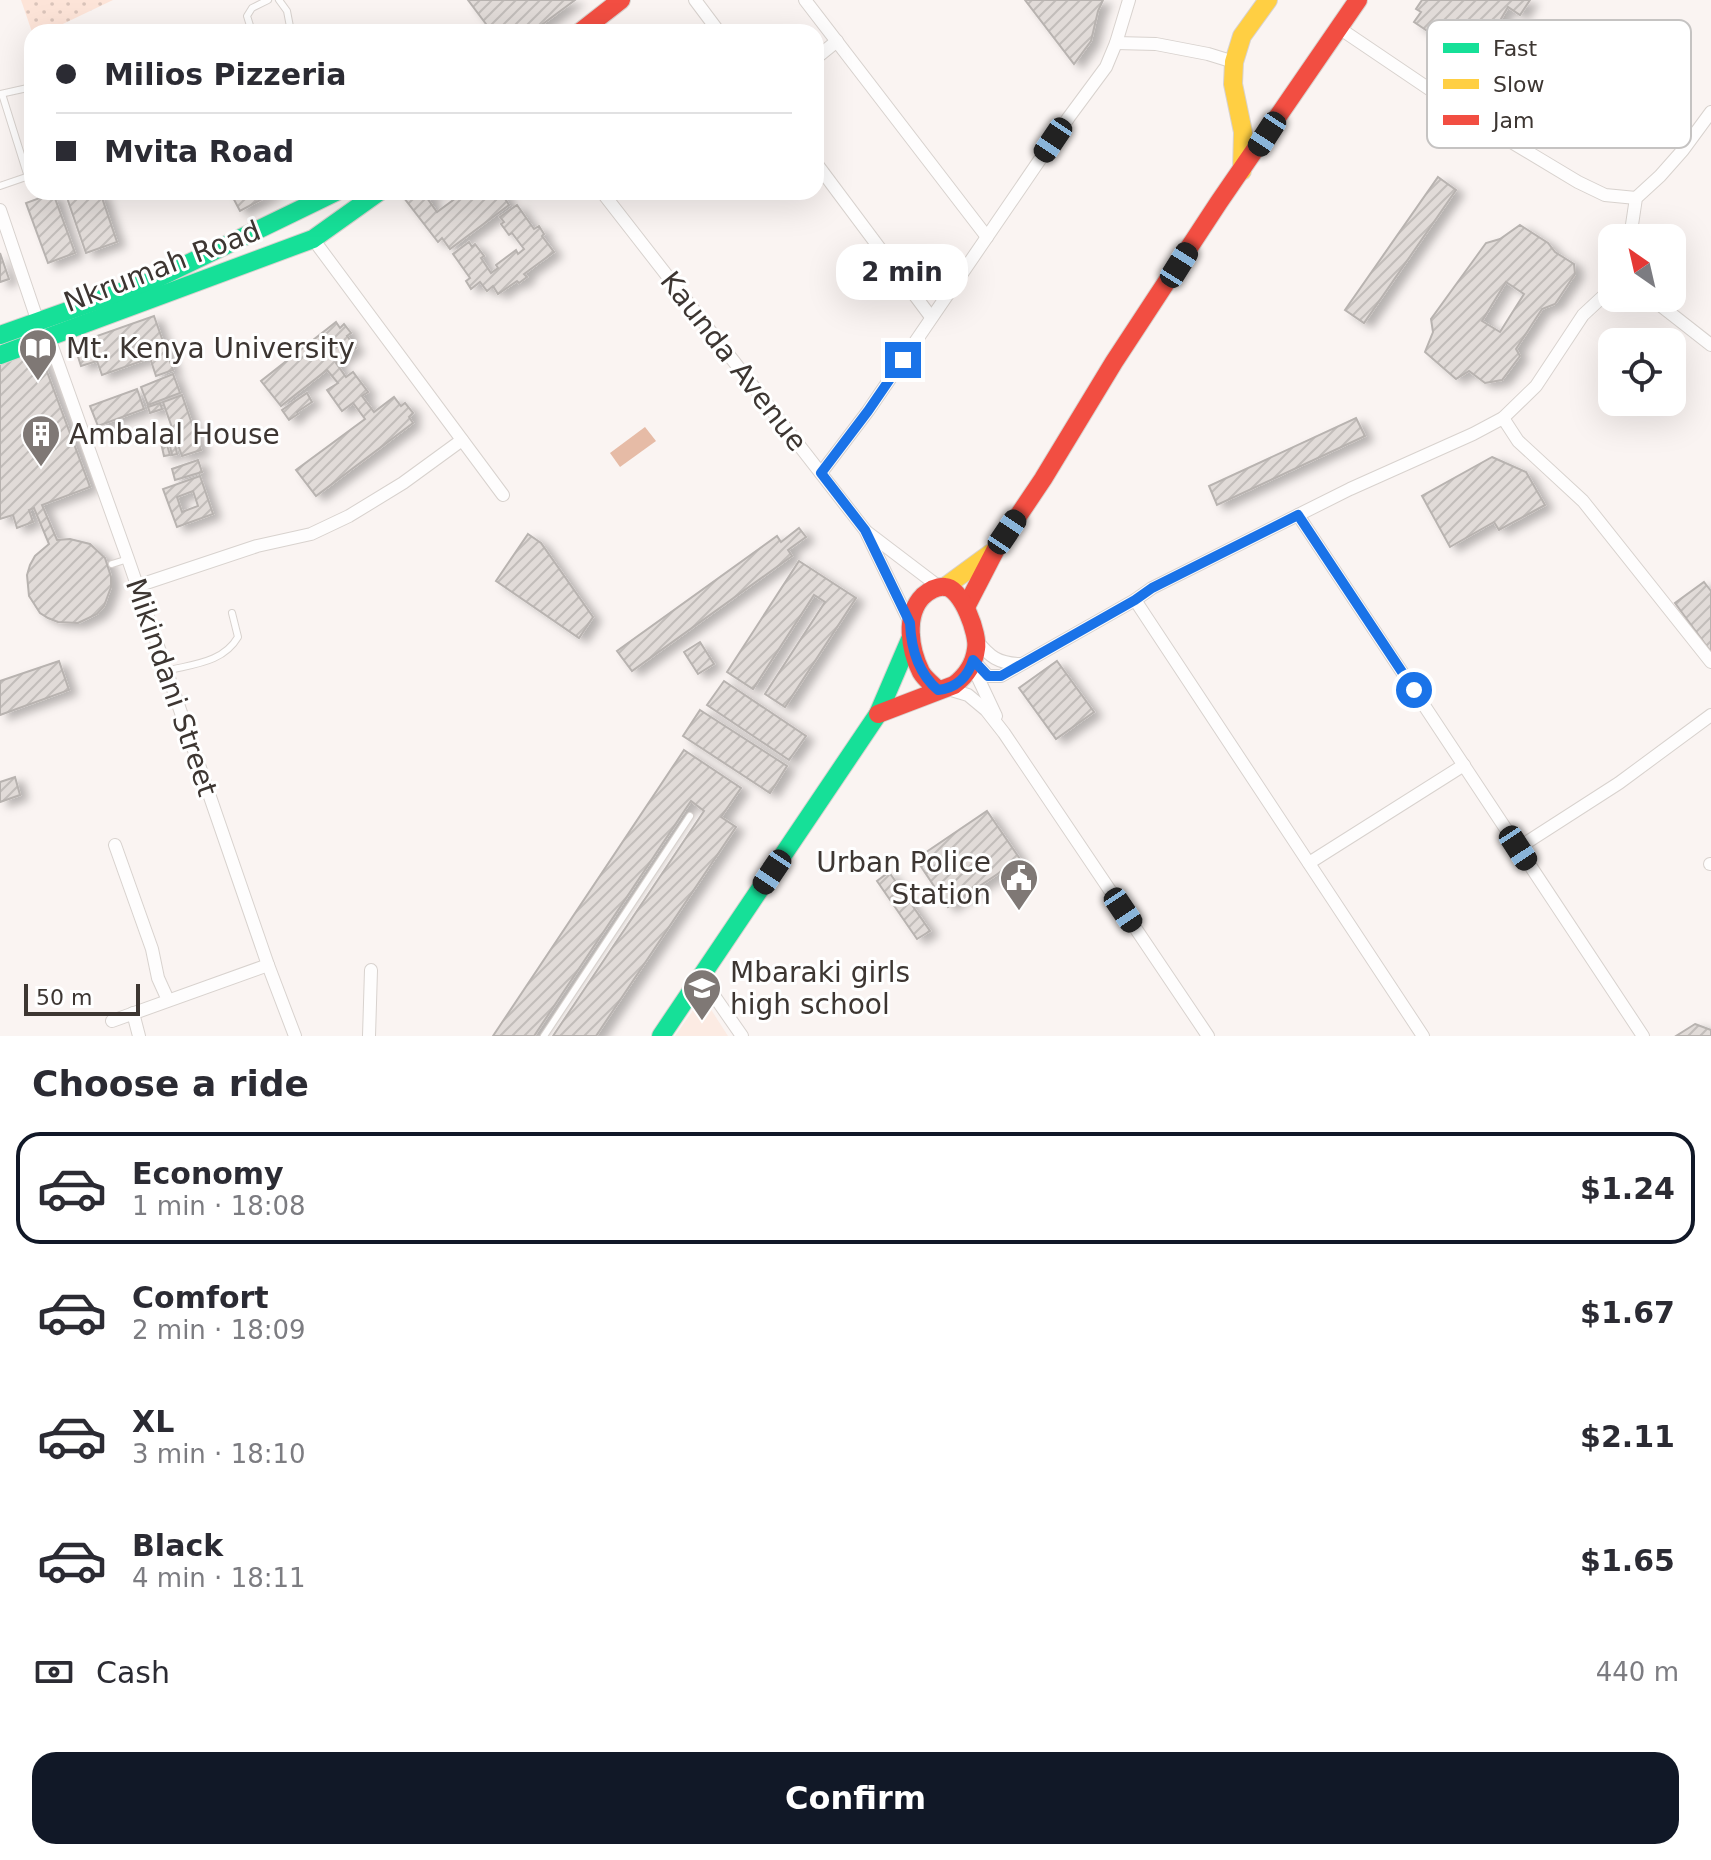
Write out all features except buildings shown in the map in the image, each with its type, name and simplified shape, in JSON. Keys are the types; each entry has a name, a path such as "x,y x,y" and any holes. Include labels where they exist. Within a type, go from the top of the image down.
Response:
{"street":[{"path":"590,24 621,0"},
{"path":"695,0 713,24"},
{"path":"805,0 824,24"},
{"path":"821,473 868,411 1106,67 1129,0"},
{"path":"1242,171 1243,132 1233,84 1234,62 1242,36 1268,0"},
{"path":"966,607 996,549 1114,362 1358,0"},
{"path":"824,24 987,237"},
{"path":"1339,28 1427,88"},
{"path":"824,52 837,41"},
{"path":"1116,43 1156,44 1234,62"},
{"path":"1691,139 1711,112"},
{"path":"1239,114 1266,120 1279,115"},
{"path":"1522,148 1605,195 1636,198"},
{"path":"1632,224 1636,198 1684,148"},
{"path":"824,174 931,317"},
{"name":"Nkrumah Road","path":"0,335 152,281 268,224 303,200"},
{"name":"Nkrumah Road","path":"0,355 313,239 368,200"},
{"name":"Kaunda Avenue","path":"608,200 865,530"},
{"path":"0,210 38,322"},
{"path":"268,224 281,251"},
{"path":"313,239 503,495"},
{"path":"974,655 990,677 1001,676 1152,588 1350,489 1503,418 1536,386 1583,315 1598,301"},
{"path":"1669,312 1711,345"},
{"name":"Mikindani Street","path":"49,338 295,1036"},
{"path":"1503,418 1518,441 1583,501 1711,662"},
{"path":"137,586 257,546 311,534 349,516 403,483 462,440"},
{"path":"1298,515 1643,1036"},
{"path":"865,530 942,586 958,593 966,607 974,655 1004,733"},
{"path":"865,530 910,630 921,672 928,682 968,695 986,710 1208,1036"},
{"path":"661,1036 878,714 910,630 915,608 923,595 942,586 996,549"},
{"path":"1135,600 1423,1036"},
{"path":"974,655 1023,664"},
{"path":"878,714 961,681 974,655"},
{"path":"1518,848 1619,783 1711,715"},
{"path":"1309,863 1464,765"},
{"path":"115,845 168,1000"},
{"path":"112,1021 268,965"},
{"path":"369,1036 371,970"},
{"path":"701,977 742,1036"},
{"path":"133,1013 139,1036"}],"lane":[{"path":"250,24 247,16 252,8 268,0"},
{"path":"279,0 287,11 289,24"},
{"path":"24,89 1,94 24,159"},
{"path":"0,186 24,178"},
{"path":"112,564 128,559"},
{"path":"166,671 211,660 228,651 238,637 232,613"},
{"path":"544,1036 690,816"}],"shaded area":[{"path":"21,0 113,0 63,24 29,24"},
{"path":"645,427 656,441 620,467 610,453"},
{"name":"Mbaraki girls high school","path":"701,999 710,1008 728,1036 675,1036"}],"traffic: fast":[{"path":"0,335 152,281 319,200"},
{"path":"0,355 313,239 368,200"},
{"path":"661,1036 878,714 911,637"}],"traffic: slow":[{"path":"1242,171 1243,132 1233,84 1234,62 1242,36 1268,0"},
{"path":"946,586 991,553"}],"traffic: jam":[{"path":"590,24 621,0"},
{"path":"966,607 996,549 1114,362 1358,0"},
{"path":"878,714 954,685 971,665 976,642 972,623 963,603 951,589 945,587 933,589 923,596 911,623 917,663 923,675 938,690"}],"place":[{"name":"Mt. Kenya University","path":"38,382"},
{"name":"Ambalal House","path":"41,468"},
{"name":"Urban Police Station","path":"1019,912"},
{"name":"Mbaraki girls high school","path":"702,1022"}],"route":[{"path":"903,360 821,473 865,530 910,623 921,672 938,690 948,689 961,681 969,672 973,660 988,676 1001,676 1152,588 1298,515 1414,690"}]}
